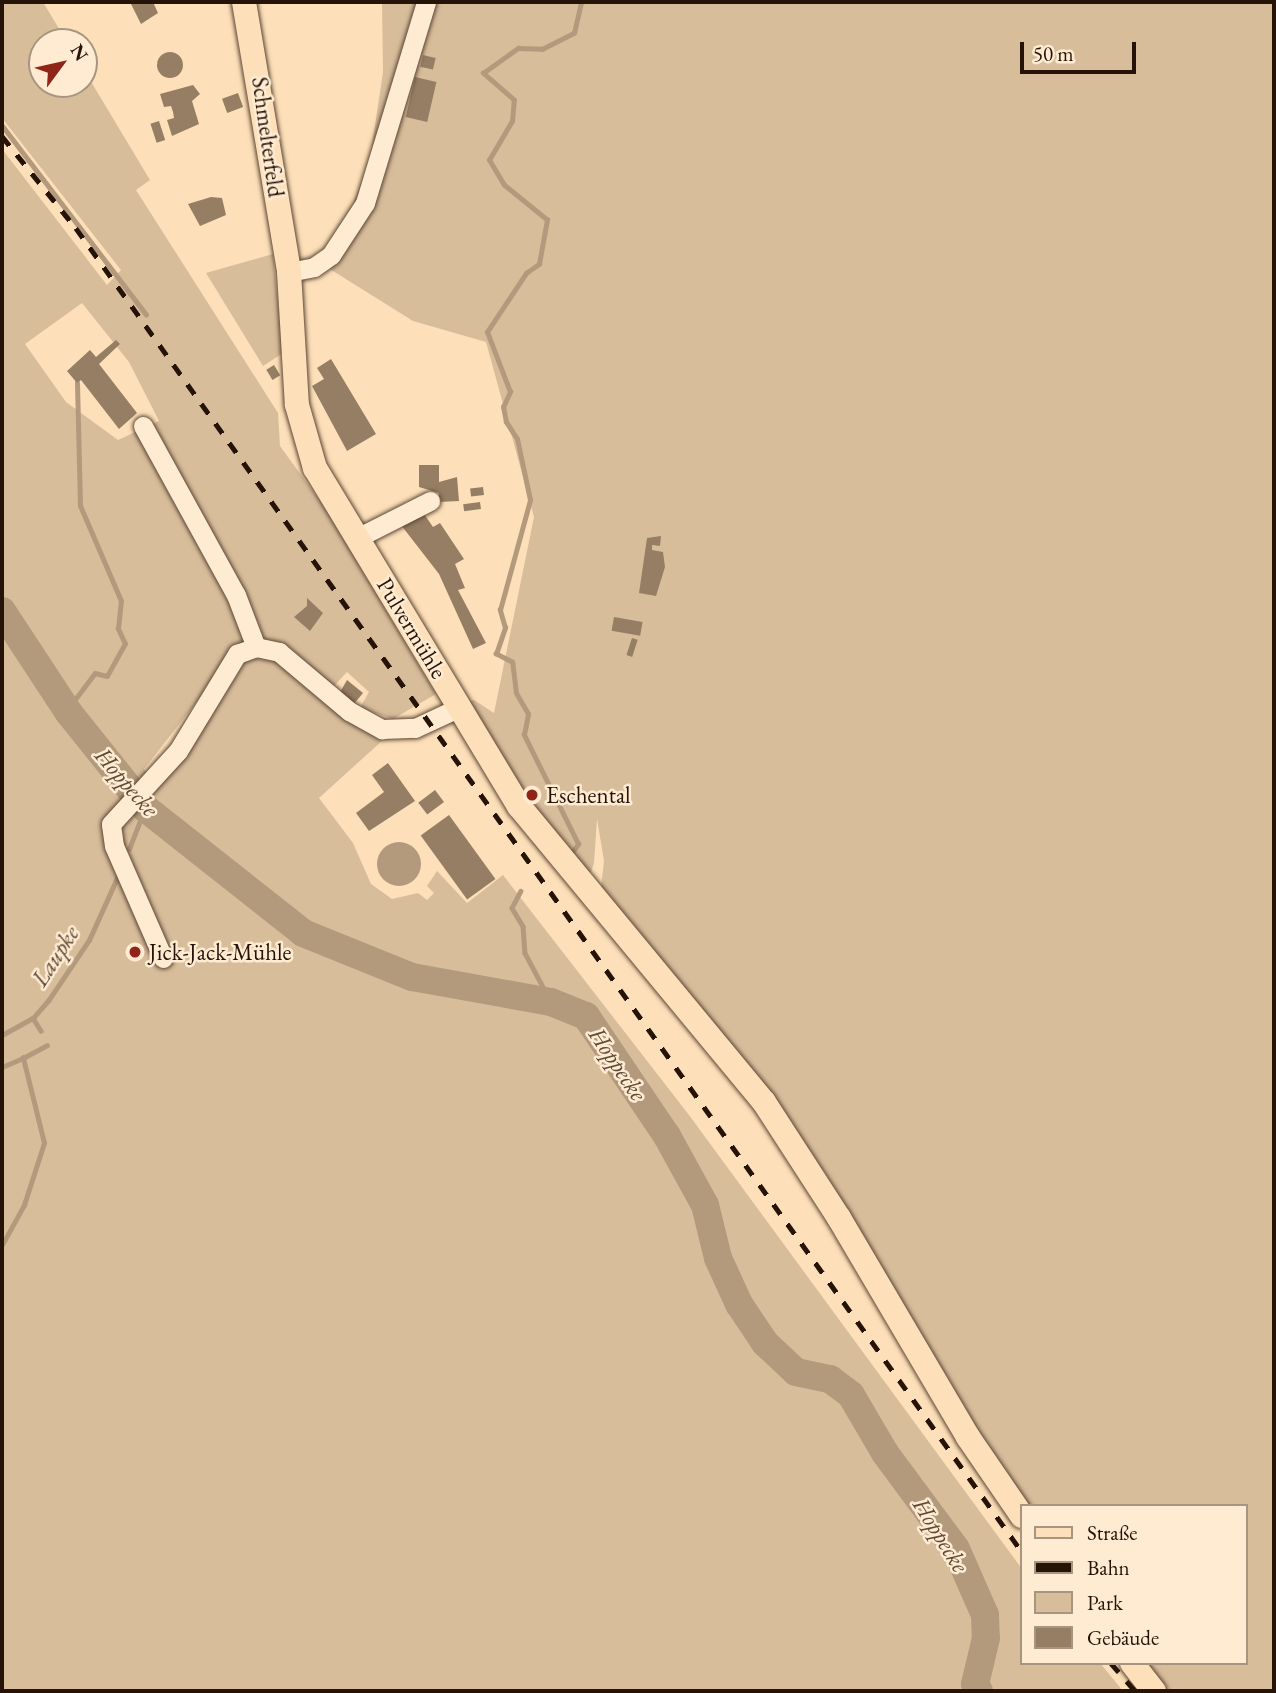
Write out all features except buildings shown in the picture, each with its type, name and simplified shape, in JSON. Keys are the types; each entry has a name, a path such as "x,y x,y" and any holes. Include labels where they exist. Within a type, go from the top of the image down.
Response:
{"main road":[{"name":"Schmelterfeld","path":"244,2 289,272"},
{"name":"Pulvermühle","path":"289,272 303,435 324,484 458,708 538,831 764,1102 839,1218 968,1437 1020,1513"},
{"path":"1134,1665 1154,1691"}],"street":[{"path":"289,272 314,267 331,255 362,210 426,2"},
{"path":"143,426 236,595 256,647"},
{"path":"357,538 430,500"},
{"path":"163,958 112,838 112,818 178,751 232,660 256,647 279,652 349,711 382,729 415,728 458,708"}],"green space":[{"path":"2,2 43,2 59,28 28,28 28,98 98,98 98,93 150,180 136,190 278,413 280,446 325,508 436,694 393,719 360,708 369,692 347,672 335,685 337,713 383,740 319,798 353,843 371,884 392,899 418,893 427,900 434,893 427,886 437,871 467,903 503,875 689,1115 1020,1566 1020,1665 1102,1665 1123,1691 2,1691 2,149 107,285 121,270 2,118","holes":["82,303 129,362 159,421 118,440 66,402 25,344","256,626 157,787 144,769"]},
{"path":"382,2 1274,2 1274,1691 1154,1691 1134,1665 1248,1665 1248,1504 1021,1504 839,1218 600,897 604,861 597,819 591,872 578,873 463,703 474,700 494,713 534,517 486,342 413,321 317,261 353,204 370,159 383,72"},
{"path":"273,254 283,353 263,366 206,273"}],"shaded area":[{"path":"399,842 408,843 415,848 420,855 420,873 415,880 408,885 399,886 390,885 383,880 378,873 377,864 378,855 383,848 390,843"}],"waterway":[{"path":"573,851 578,844 524,735 528,714 516,693 512,662 496,654 505,628 500,610 530,500 517,439 506,422 503,407 510,392 487,332 526,273 539,264 547,220 504,185 489,160 512,121 514,100 483,73 518,48 542,49 574,33 581,2"},
{"path":"2,125 146,314"},
{"path":"67,710 95,673 107,676 125,644 118,629 121,601 80,506 77,383"},
{"name":"Hoppecke","path":"2,611 69,713 145,808 303,933 412,977 551,1002 586,1016 667,1136 705,1205 718,1258 739,1304 765,1343 796,1372 830,1379 851,1395 885,1453 956,1549 985,1615 986,1638 975,1684 979,1691"},
{"name":"Laupke","path":"129,849 145,808"},
{"name":"Laupke","path":"2,1035 33,1018 48,1001 89,940 117,878"},
{"path":"521,891 512,908 523,926 525,953 551,1002"},
{"path":"33,1018 41,1031"},
{"path":"2,1245 24,1205 44,1143 23,1058 47,1045"},
{"path":"2,1067 23,1058"}],"railway":[{"path":"2,136 76,228 1020,1549"},
{"path":"1113,1665 1135,1691"}],"place":[{"name":"Eschental","path":"532,795"},
{"name":"Jick-Jack-Mühle","path":"135,952"}]}
